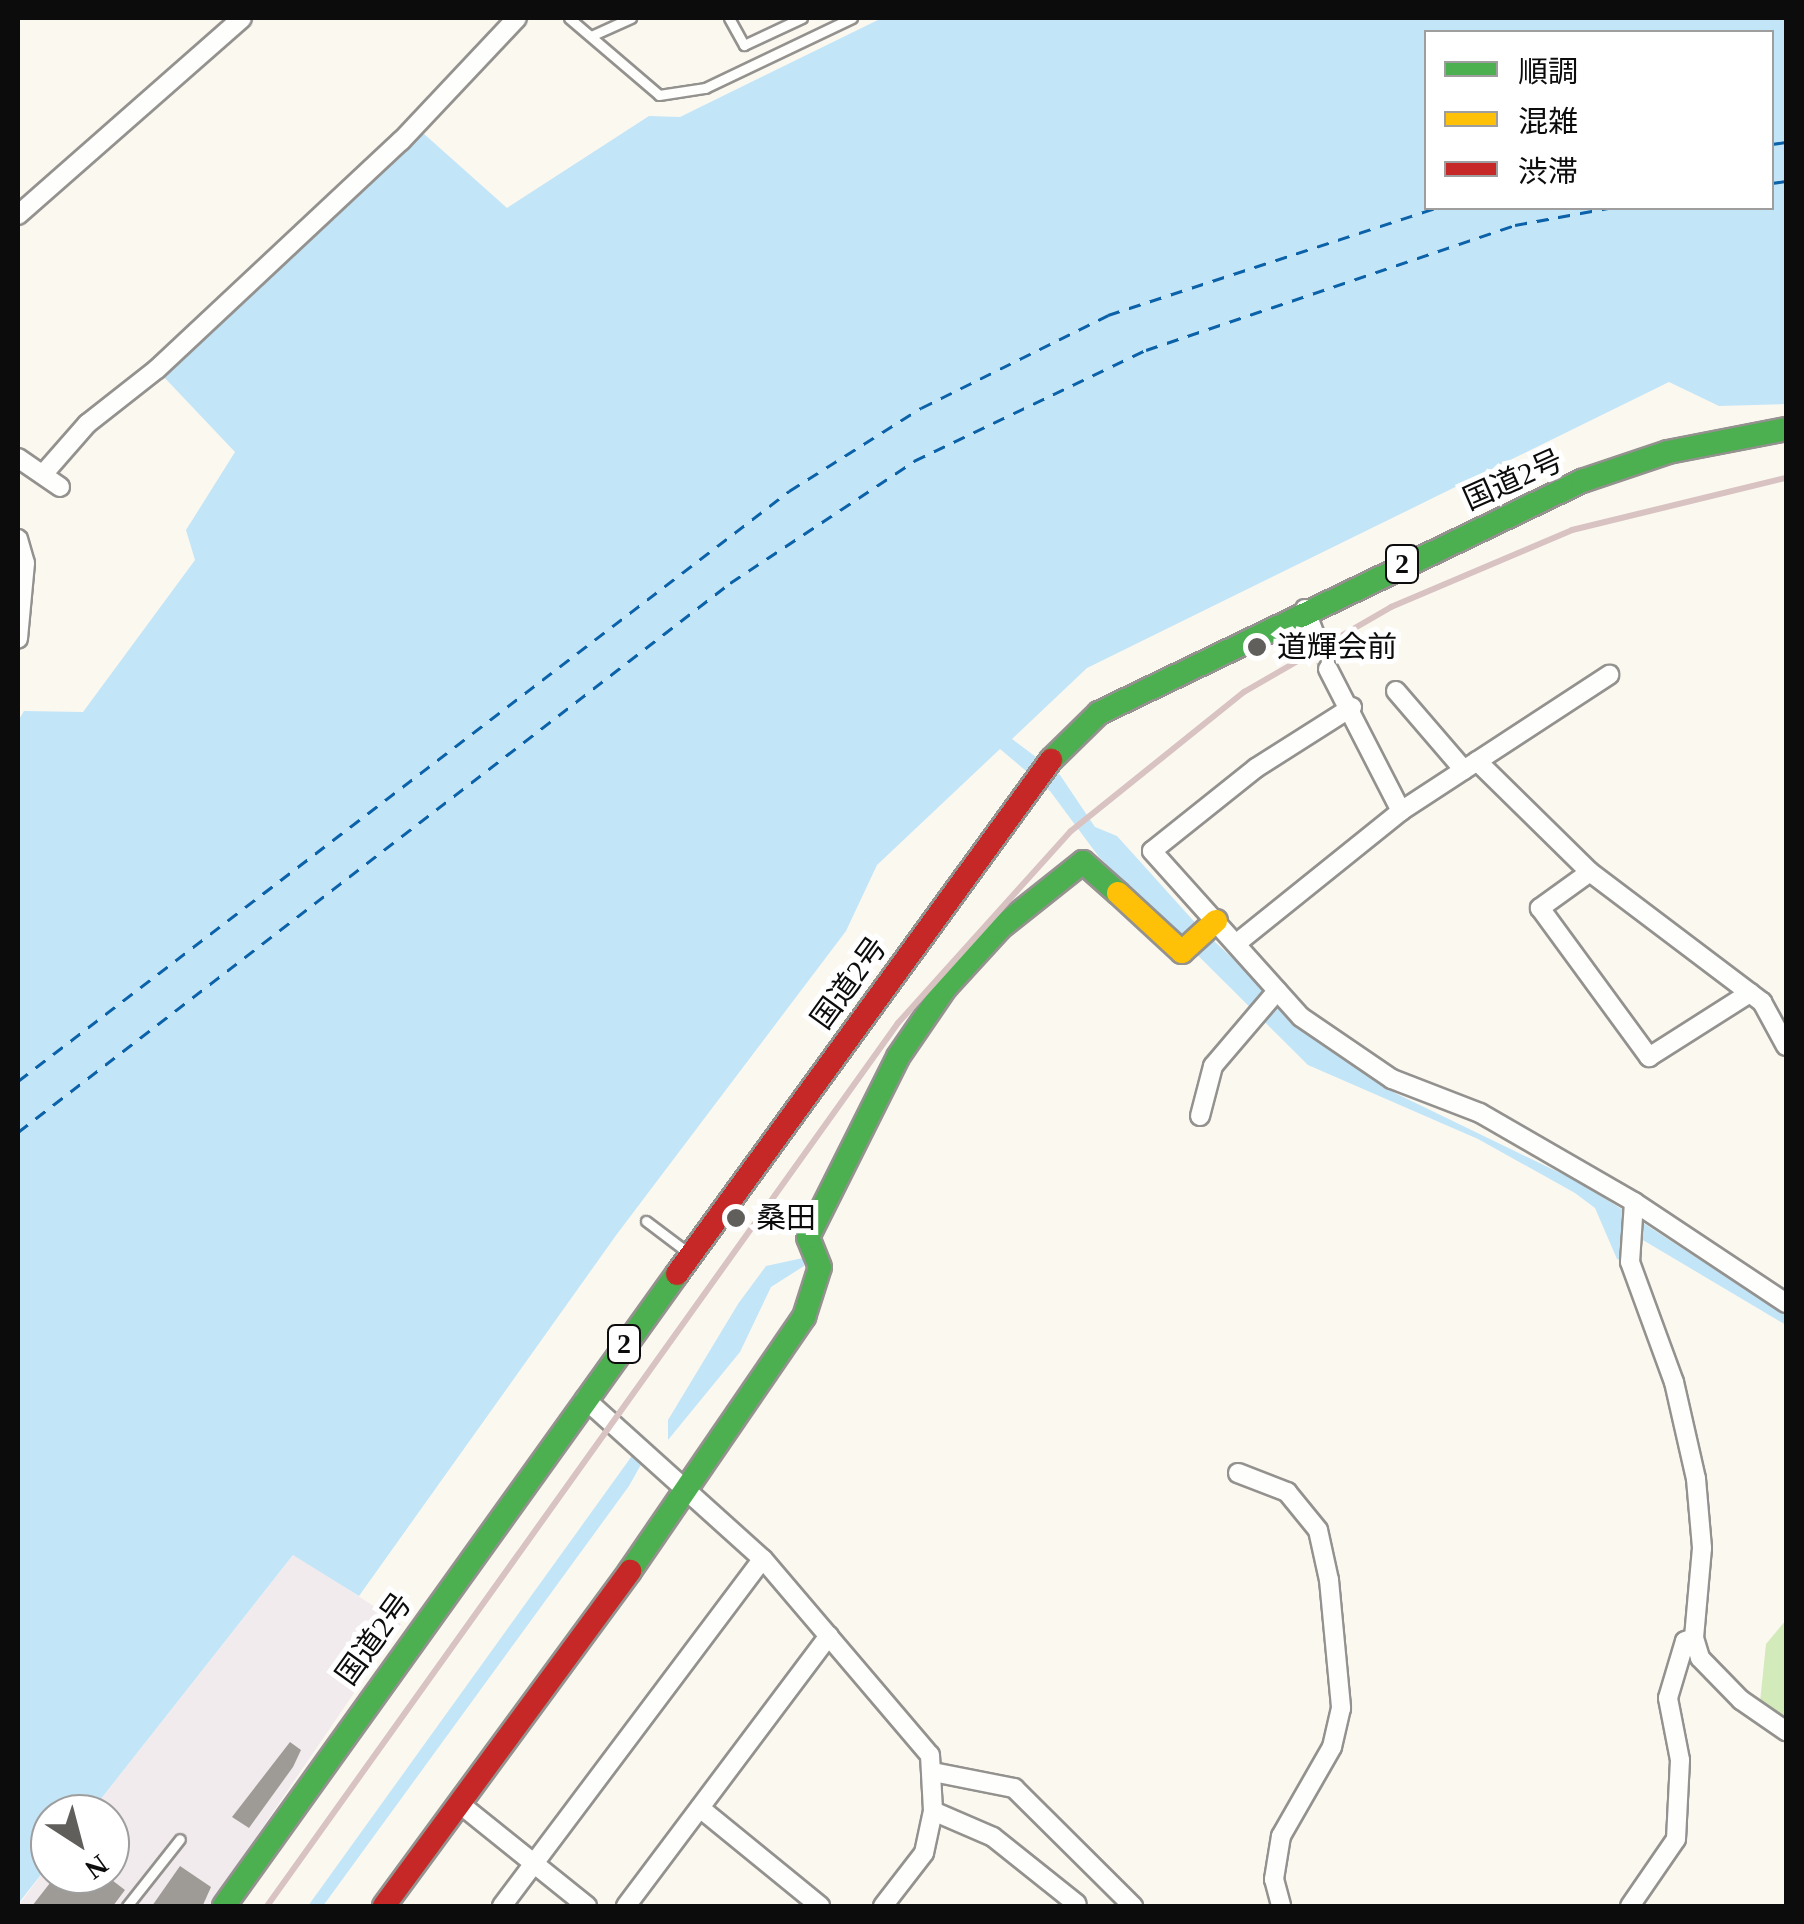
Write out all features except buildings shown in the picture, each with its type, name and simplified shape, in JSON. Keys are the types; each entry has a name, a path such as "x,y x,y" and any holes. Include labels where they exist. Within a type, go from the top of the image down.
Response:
{"main road":[{"name":"国道2号","path":"224,1906 1029,785 1099,713 1304,608 1582,481 1668,452 1786,428"},
{"path":"384,1906 687,1493 814,1296 820,1268 808,1237 898,1057 946,986 1000,928 1083,862 1182,952 1216,920"}],"street":[{"path":"18,214 242,18"},
{"path":"45,472 87,424 158,369 401,141 518,18"},
{"path":"18,458 45,472 60,487"},
{"path":"18,539 25,563 18,639"},
{"path":"1304,608 1315,635"},
{"path":"1328,669 1352,708 1401,811"},
{"path":"1237,943 1401,811 1609,675"},
{"path":"1396,691 1590,872 1750,993 1786,1046"},
{"path":"1352,708 1256,768 1152,852 1301,1017 1392,1079 1480,1113 1633,1217 1786,1303"},
{"path":"1590,872 1540,908 1649,1057 1750,993"},
{"path":"1200,1116 1214,1066 1278,990"},
{"path":"1633,1217 1630,1262 1674,1382 1696,1479 1702,1548 1694,1638 1700,1658 1741,1700 1786,1731"},
{"path":"585,1399 763,1559 930,1755 933,1810 924,1854 883,1906"},
{"path":"1238,1473 1287,1492 1318,1530 1329,1580 1341,1708 1332,1747 1281,1836 1274,1879 1280,1906"},
{"path":"502,1906 763,1559"},
{"path":"626,1906 829,1636"},
{"path":"1630,1906 1676,1840 1680,1760 1668,1698 1685,1641 1694,1638"},
{"path":"933,1772 1014,1788 1133,1906"},
{"path":"460,1804 587,1906"},
{"path":"700,1808 820,1906"},
{"path":"933,1810 993,1837 1077,1904"}],"lane":[{"path":"570,18 659,95 705,88 852,18"},
{"path":"591,36 631,18"},
{"path":"729,18 744,45 802,18"},
{"path":"646,1221 690,1254"},
{"path":"126,1906 180,1839"}],"shaded area":[{"path":"294,1554 401,1624 209,1906 18,1906 30,1890 30,1894 130,1894 130,1794 105,1794"}],"green space":[{"path":"1786,1620 1786,1716 1759,1712 1766,1644"}],"water":[{"path":"882,18 1786,18 1786,404 1719,406 1669,382 1087,668 1012,739 1060,775 1095,827 1117,836 1200,928 1324,1043 1395,1093 1581,1183 1786,1315 1786,1325 1626,1230 1622,1261 1617,1259 1595,1208 1575,1193 1478,1139 1308,1065 1099,857 1050,791 1000,749 877,865 846,931 617,1234 359,1596 293,1555 105,1794 30,1794 30,1889 18,1904 18,721 24,711 83,712 195,560 186,530 235,452 162,375 423,133 507,208 649,116 680,117"},
{"path":"803,1258 804,1266 771,1287 740,1352 668,1440 668,1420 738,1304 766,1266"},
{"path":"634,1453 643,1461 629,1486 323,1906 308,1906"}],"ferry route":[{"path":"1774,144 1786,142"},
{"path":"1774,183 1786,181"},
{"path":"18,1081 789,491 921,408 1108,315 1430,210"},
{"path":"18,1132 730,583 914,461 1146,350 1515,225 1598,210"}],"tunnel":[{"path":"1315,635 1328,669"}],"railway":[{"path":"267,1906 898,1023 1071,831 1244,692 1391,607 1572,530 1786,478"}],"traffic: fast":[{"path":"1051,760 1099,713 1582,481 1668,452 1786,429"},
{"path":"630,1571 804,1317 820,1267 808,1237 898,1057 946,987 1000,928 1083,862 1118,893"},
{"path":"224,1906 677,1274"}],"traffic: slow":[{"path":"1118,893 1182,952 1216,921"}],"traffic: jam":[{"path":"677,1274 1051,760"},
{"path":"384,1906 630,1571"}],"place":[{"name":"道輝会前","path":"1257,647"},
{"name":"桑田","path":"736,1218"}]}
